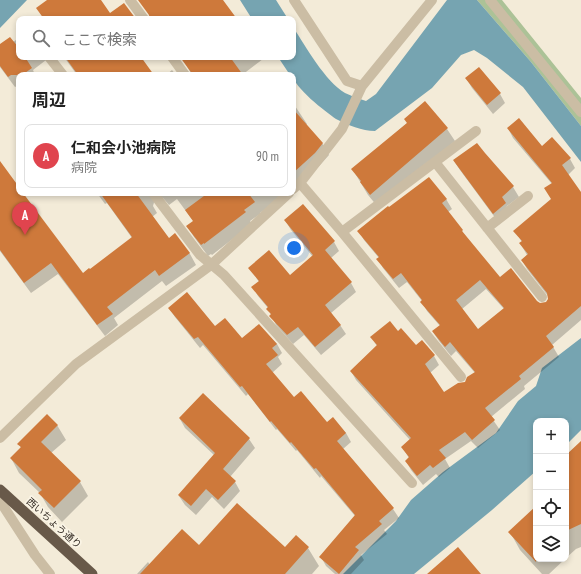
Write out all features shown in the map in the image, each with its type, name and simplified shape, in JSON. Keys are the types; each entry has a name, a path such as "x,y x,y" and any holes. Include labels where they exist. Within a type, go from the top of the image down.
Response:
{"highway":[{"name":"西いちょう通り","path":"0,490 92,574"}],"street":[{"path":"130,0 142,16"},
{"path":"294,0 347,81 362,86"},
{"path":"432,0 362,86 342,129 296,186 342,232 461,376"},
{"path":"490,0 581,112"},
{"path":"51,60 61,72"},
{"path":"174,60 183,72"},
{"path":"342,232 476,131"},
{"path":"435,162 542,297"},
{"path":"155,196 200,255 224,275 412,483"},
{"path":"275,196 279,202"},
{"path":"0,438 76,364 211,265 286,196"},
{"path":"487,228 528,196"},
{"path":"0,501 35,555 50,574"}],"green space":[{"path":"477,0 502,0 581,98 581,126 531,62"}],"water":[{"path":"0,0 27,0 0,28"},
{"path":"240,0 276,0 286,16 250,16"},
{"path":"447,0 477,0 531,62 581,126 581,162 523,87 487,58 474,50 461,55 432,88 375,131 360,129 350,125 336,119 325,111 298,86 296,83 296,72 288,72 280,60 296,60 296,32 316,63 338,88 345,93 366,101 376,94"},
{"path":"581,338 581,430 569,442 569,418 533,418 533,474 492,510 414,574 343,574 396,521 411,500 443,472 496,433 518,401 536,386 542,368"}],"building":[{"path":"47,0 101,0 110,13 124,3 134,16 42,16 36,8"},
{"path":"138,0 223,0 235,16 149,16"},
{"path":"10,37 16,44 16,60 27,60 32,68 26,72 16,72 16,75 11,75 8,77 0,66 0,44"},
{"path":"67,60 143,60 152,72 76,72"},
{"path":"182,60 232,60 241,72 191,72"},
{"path":"479,67 501,93 487,105 465,78"},
{"path":"425,101 448,128 370,195 351,169 407,123 404,119"},
{"path":"296,112 323,143 315,153 296,170"},
{"path":"519,118 542,146 552,137 571,158 562,165 581,192 581,306 546,336 554,347 519,376 521,379 485,408 495,420 472,440 465,432 439,450 446,458 433,468 430,465 417,476 405,461 409,457 401,447 411,438 350,371 377,345 370,337 390,321 398,331 401,328 416,345 422,340 435,355 425,364 444,392 458,383 465,382 467,377 475,372 450,342 445,347 432,331 440,325 420,302 422,300 401,273 393,279 376,259 379,257 357,231 388,206 389,207 429,177 447,199 442,203 463,230 462,231 500,277 511,268 537,301 540,303 546,302 548,299 547,293 521,260 528,254 519,243 522,241 513,231 551,199 544,188 552,183 507,128","holes":["480,280 504,308 478,329 456,300"]},
{"path":"477,143 514,186 502,197 506,203 493,214 453,160"},
{"path":"0,161 16,183 16,196 25,196 83,273 132,237 102,196 138,196 169,238 175,233 190,253 159,276 155,270 107,307 113,314 97,325 51,263 24,283 0,250"},
{"path":"204,196 250,196 255,202 244,210 246,212 201,245 186,226 193,221 185,210"},
{"path":"303,204 335,241 325,250 352,282 325,305 341,325 315,347 298,327 287,335 269,316 271,314 266,309 268,307 251,287 259,281 248,268 269,250 290,275 313,255 284,220"},
{"path":"187,292 215,326 225,318 242,338 259,324 277,344 272,348 278,355 266,364 294,397 301,391 327,422 333,417 346,433 337,441 394,508 379,521 382,524 355,547 359,550 339,574 319,557 355,515 316,468 314,469 291,442 290,443 271,421 270,422 242,386 240,387 198,337 194,339 168,308"},
{"path":"203,393 250,438 223,469 236,481 218,500 206,489 191,506 178,495 215,453 179,418"},
{"path":"47,414 58,425 41,442 81,481 54,508 38,493 42,490 10,458 21,447 17,444"},
{"path":"581,441 581,524 569,530 569,454 569,452"},
{"path":"237,503 285,547 296,535 309,547 285,574 140,574 182,529 199,545"},
{"path":"533,509 533,559 508,532"},
{"path":"458,547 481,574 427,574"}],"place":[{"name":"仁和会小池病院","path":"25,235"}]}
